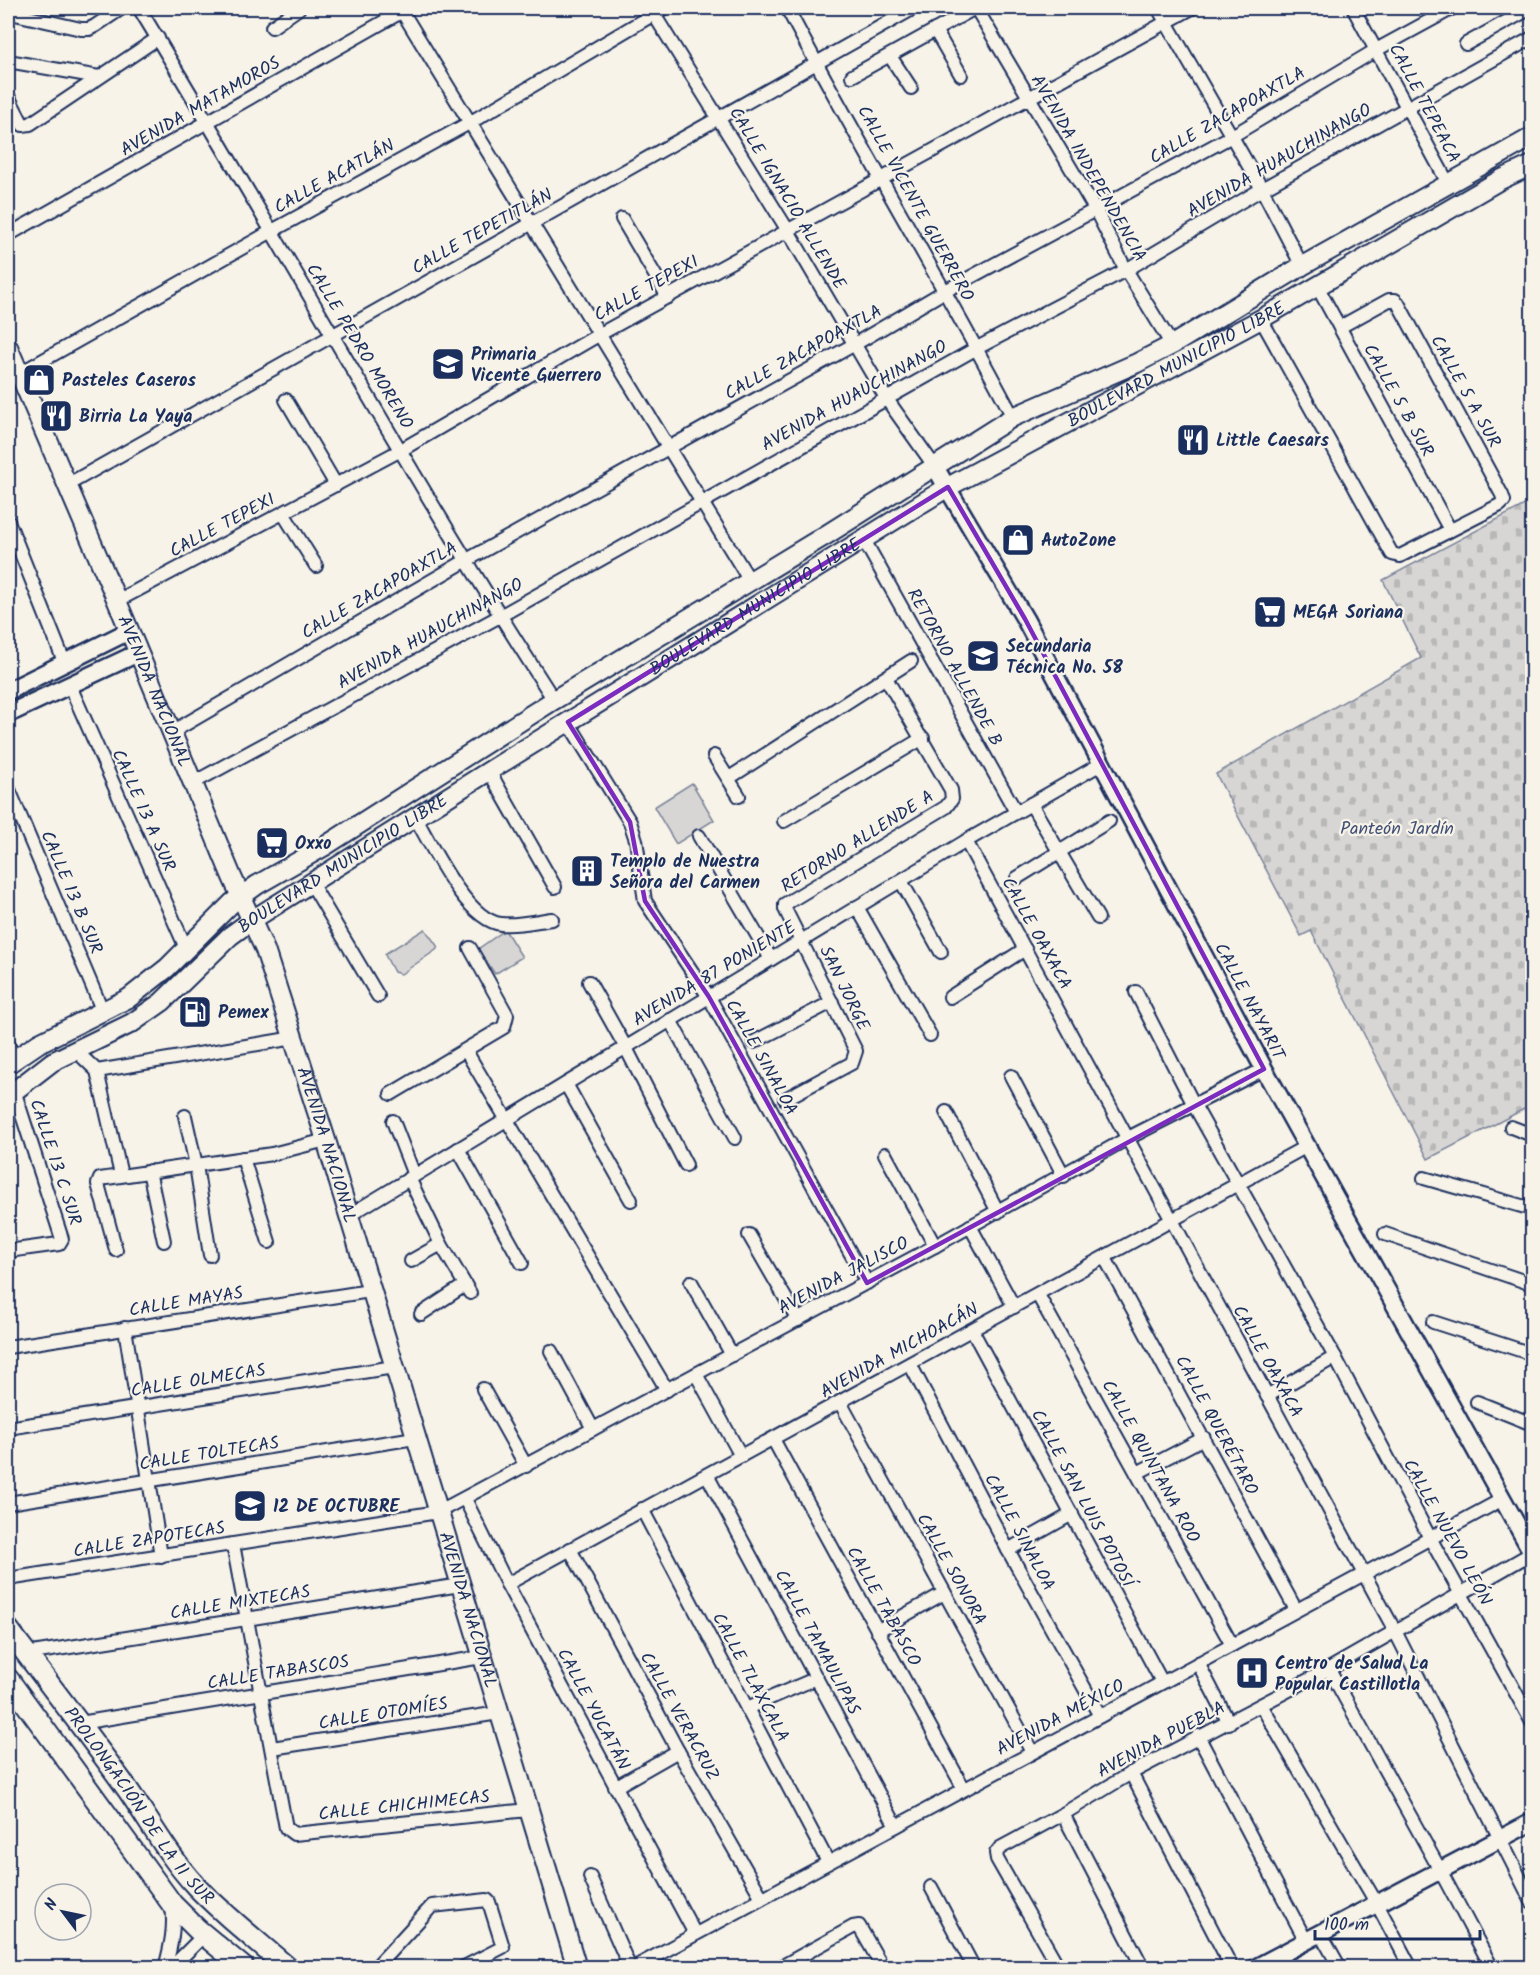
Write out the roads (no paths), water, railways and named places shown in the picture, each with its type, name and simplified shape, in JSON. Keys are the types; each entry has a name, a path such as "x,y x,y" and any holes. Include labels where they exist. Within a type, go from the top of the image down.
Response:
{"main road":[{"name":"BOULEVARD MUNICIPIO LIBRE","path":"10,1055 104,1012 129,998 150,983 241,896 325,846 554,700 1013,417 1137,363 1172,345 1302,266 1533,137"},
{"name":"BOULEVARD MUNICIPIO LIBRE","path":"11,1093 52,1062 132,1023 162,1002 230,936 252,920 948,487 1261,319 1500,180 1533,165"},
{"name":"AVENIDA NACIONAL","path":"8,347 14,377 67,485 265,950 326,1140 577,1968"},
{"name":"PROLONGACIÓN DE LA 11 SUR","path":"8,1629 80,1723 175,1861 228,1918 288,1968"},
{"name":"PROLONGACIÓN DE LA 11 SUR","path":"8,1679 172,1904 204,1935 244,1968"}],"street":[{"path":"11,16 26,8"},
{"path":"11,16 89,29 122,8"},
{"name":"CALLE PEDRO MORENO","path":"139,8 500,616 554,700"},
{"path":"272,27 299,8"},
{"name":"CALLE VICENTE GUERRERO","path":"787,8 1013,417"},
{"name":"CALLE TEPETITLÁN","path":"67,485 815,62 915,8"},
{"path":"852,76 975,8"},
{"name":"AVENIDA INDEPENDENCIA","path":"975,8 1095,209 1126,270 1172,345"},
{"path":"1158,8 1262,189 1302,266"},
{"name":"CALLE TEPEXI","path":"117,601 401,450 600,334 881,177 1192,8"},
{"name":"CALLE TEPEACA","path":"1353,8 1449,185"},
{"name":"CALLE ZACAPOAXTLA","path":"172,732 467,560 855,344 945,291 1232,136 1376,50 1453,8"},
{"path":"1466,44 1531,8"},
{"path":"404,9 750,581"},
{"name":"AVENIDA MATAMOROS","path":"8,235 404,9"},
{"name":"CALLE ACATLÁN","path":"14,377 471,122 656,9"},
{"name":"CALLE IGNACIO ALLENDE","path":"656,9 717,118 787,230 886,398 935,467"},
{"path":"934,30 961,75"},
{"path":"8,96 23,125 30,124 158,38"},
{"name":"AVENIDA HUAUCHINANGO","path":"193,783 500,616 976,348 1126,270 1262,189 1533,38"},
{"path":"890,56 911,88"},
{"path":"8,61 99,77"},
{"path":"622,219 668,297"},
{"name":"CALLE 5 B SUR","path":"1317,286 1450,530"},
{"name":"CALLE 5 A SUR","path":"1340,327 1389,300 1395,300 1497,485 1503,501 1500,505 1450,530"},
{"path":"1261,319 1392,554 1400,556 1450,530"},
{"path":"286,400 336,485"},
{"name":"CALLE NAYARIT","path":"935,467 1025,619 1264,1069 1533,1552"},
{"path":"283,513 316,566"},
{"path":"8,521 64,664"},
{"name":"RETORNO ALLENDE B","path":"864,540 1016,812"},
{"path":"8,691 129,631"},
{"path":"8,714 138,653"},
{"path":"729,778 911,661"},
{"name":"RETORNO ALLENDE A","path":"802,941 785,909 785,904 946,807 952,799 951,790 923,738 886,678"},
{"name":"CALLE 13 A SUR","path":"70,686 186,948"},
{"name":"CALLE SINALOA","path":"568,722 630,822 636,840 645,901 709,997 867,1283"},
{"path":"784,821 923,738"},
{"path":"714,756 739,795"},
{"name":"AVENIDA 87 PONIENTE","path":"348,1216 856,907 1101,764"},
{"path":"489,771 555,886"},
{"name":"CALLE 13 B SUR","path":"8,787 104,1012"},
{"path":"1031,804 1098,918"},
{"path":"415,818 461,894 483,917 502,924 552,919"},
{"path":"1017,878 1109,821"},
{"path":"699,836 771,959"},
{"name":"CALLE OAXACA","path":"966,841 1395,1631 1533,1902"},
{"path":"901,880 941,952"},
{"path":"311,883 378,996"},
{"path":"856,907 930,1035"},
{"name":"SAN JORGE","path":"785,1099 852,1063 856,1051 802,941"},
{"path":"391,1094 504,1027 507,1015 470,948"},
{"path":"950,997 1025,949"},
{"path":"589,982 686,1165"},
{"name":"CALLE NUEVO LEÓN","path":"1136,992 1194,1105 1335,1357 1430,1538 1533,1722"},
{"path":"754,1042 832,1002"},
{"path":"670,1020 735,1138"},
{"path":"97,1071 294,1038"},
{"path":"75,1050 97,1071 121,1175"},
{"path":"466,1051 667,1390"},
{"name":"AVENIDA JALISCO","path":"438,1512 998,1212 1128,1138 1264,1069"},
{"path":"1011,1076 1064,1176"},
{"path":"566,1084 631,1200"},
{"name":"CALLE 13 C SUR","path":"8,1251 59,1244 62,1239 11,1093"},
{"path":"946,1112 998,1212"},
{"path":"185,1116 196,1165 210,1255"},
{"path":"393,1121 411,1177 441,1244 467,1289 421,1314"},
{"path":"1511,1127 1533,1135"},
{"path":"116,1250 98,1184 100,1179 272,1154 326,1140"},
{"name":"AVENIDA MICHOACÁN","path":"507,1584 1307,1146"},
{"path":"458,1149 522,1263"},
{"path":"885,1154 935,1246"},
{"path":"243,1158 269,1242"},
{"path":"150,1171 164,1241"},
{"path":"1424,1178 1533,1209"},
{"path":"970,1226 1014,1307"},
{"path":"1385,1234 1533,1284"},
{"path":"749,1235 798,1320"},
{"path":"411,1261 441,1244"},
{"name":"CALLE QUERÉTARO","path":"1105,1258 1296,1610"},
{"path":"691,1282 732,1355"},
{"name":"CALLE MAYAS","path":"8,1347 370,1290"},
{"name":"CALLE QUINTANA ROO","path":"1038,1295 1232,1645"},
{"path":"1433,1322 1533,1354"},
{"path":"125,1328 161,1556"},
{"name":"CALLE SAN LUIS POTOSÍ","path":"972,1330 1162,1682"},
{"path":"551,1351 593,1430"},
{"path":"1267,1396 1335,1357"},
{"name":"CALLE SINALOA","path":"910,1364 1008,1550 1100,1716"},
{"name":"CALLE OLMECAS","path":"8,1428 394,1367"},
{"path":"696,1374 741,1456"},
{"path":"483,1389 526,1466"},
{"name":"CALLE SONORA","path":"840,1402 1032,1752"},
{"path":"1477,1402 1533,1424"},
{"name":"CALLE TOLTECAS","path":"8,1503 415,1438"},
{"path":"1137,1473 1203,1438"},
{"name":"CALLE TABASCO","path":"773,1439 964,1789"},
{"name":"CALLE TAMAULIPAS","path":"707,1474 896,1826"},
{"name":"CALLE YUCATÁN","path":"465,1499 507,1584 695,1934"},
{"name":"AVENIDA MÉXICO","path":"632,1968 1503,1499"},
{"name":"CALLE TLAXCALA","path":"642,1509 828,1862"},
{"name":"CALLE ZAPOTECAS","path":"8,1580 438,1512"},
{"path":"1008,1550 1072,1514"},
{"path":"233,1544 272,1748"},
{"name":"CALLE VERACRUZ","path":"570,1550 678,1751 762,1898"},
{"name":"AVENIDA PUEBLA","path":"1059,1968 997,1859 996,1853 1000,1848 1198,1736 1229,1723 1329,1669 1533,1552"},
{"name":"CALLE MIXTECAS","path":"26,1654 460,1585"},
{"path":"877,1631 944,1593"},
{"name":"CALLE TABASCOS","path":"80,1723 482,1657"},
{"path":"1198,1663 1229,1723"},
{"path":"1329,1669 1492,1968"},
{"path":"747,1708 817,1678"},
{"path":"1260,1706 1377,1904 1411,1968"},
{"name":"CALLE OTOMÍES","path":"272,1748 499,1713"},
{"path":"1198,1736 1314,1937 1340,1968"},
{"name":"CALLE CHICHIMECAS","path":"272,1748 286,1828 294,1834 528,1810"},
{"path":"615,1787 678,1751"},
{"path":"1131,1773 1232,1968"},
{"path":"1063,1814 1143,1968"},
{"path":"1262,1966 1533,1822"},
{"path":"590,1877 632,1968"},
{"path":"930,1887 974,1968"},
{"path":"375,1968 432,1906 487,1900 502,1947 462,1968"},
{"path":"165,1968 174,1923 172,1904"},
{"path":"779,1968 796,1964 853,1927 859,1926 884,1968"},
{"path":"171,1968 204,1935"}],"place":[{"name":"Primaria Vicente Guerrero","path":"448,364"},
{"name":"Pasteles Caseros","path":"39,380"},
{"name":"Birria La Yaya","path":"56,416"},
{"name":"Little Caesars","path":"1193,440"},
{"name":"AutoZone","path":"1018,540"},
{"name":"MEGA Soriana","path":"1270,612"},
{"name":"Secundaria Técnica No. 58","path":"983,656"},
{"name":"Oxxo","path":"272,843"},
{"name":"Templo de Nuestra Señora del Carmen","path":"587,871"},
{"name":"Pemex","path":"195,1012"},
{"name":"12 DE OCTUBRE","path":"250,1506"},
{"name":"Centro de Salud La Popular Castillotla","path":"1252,1673"}],"park label":[{"name":"Panteón Jardín","path":"1397,828"}]}
